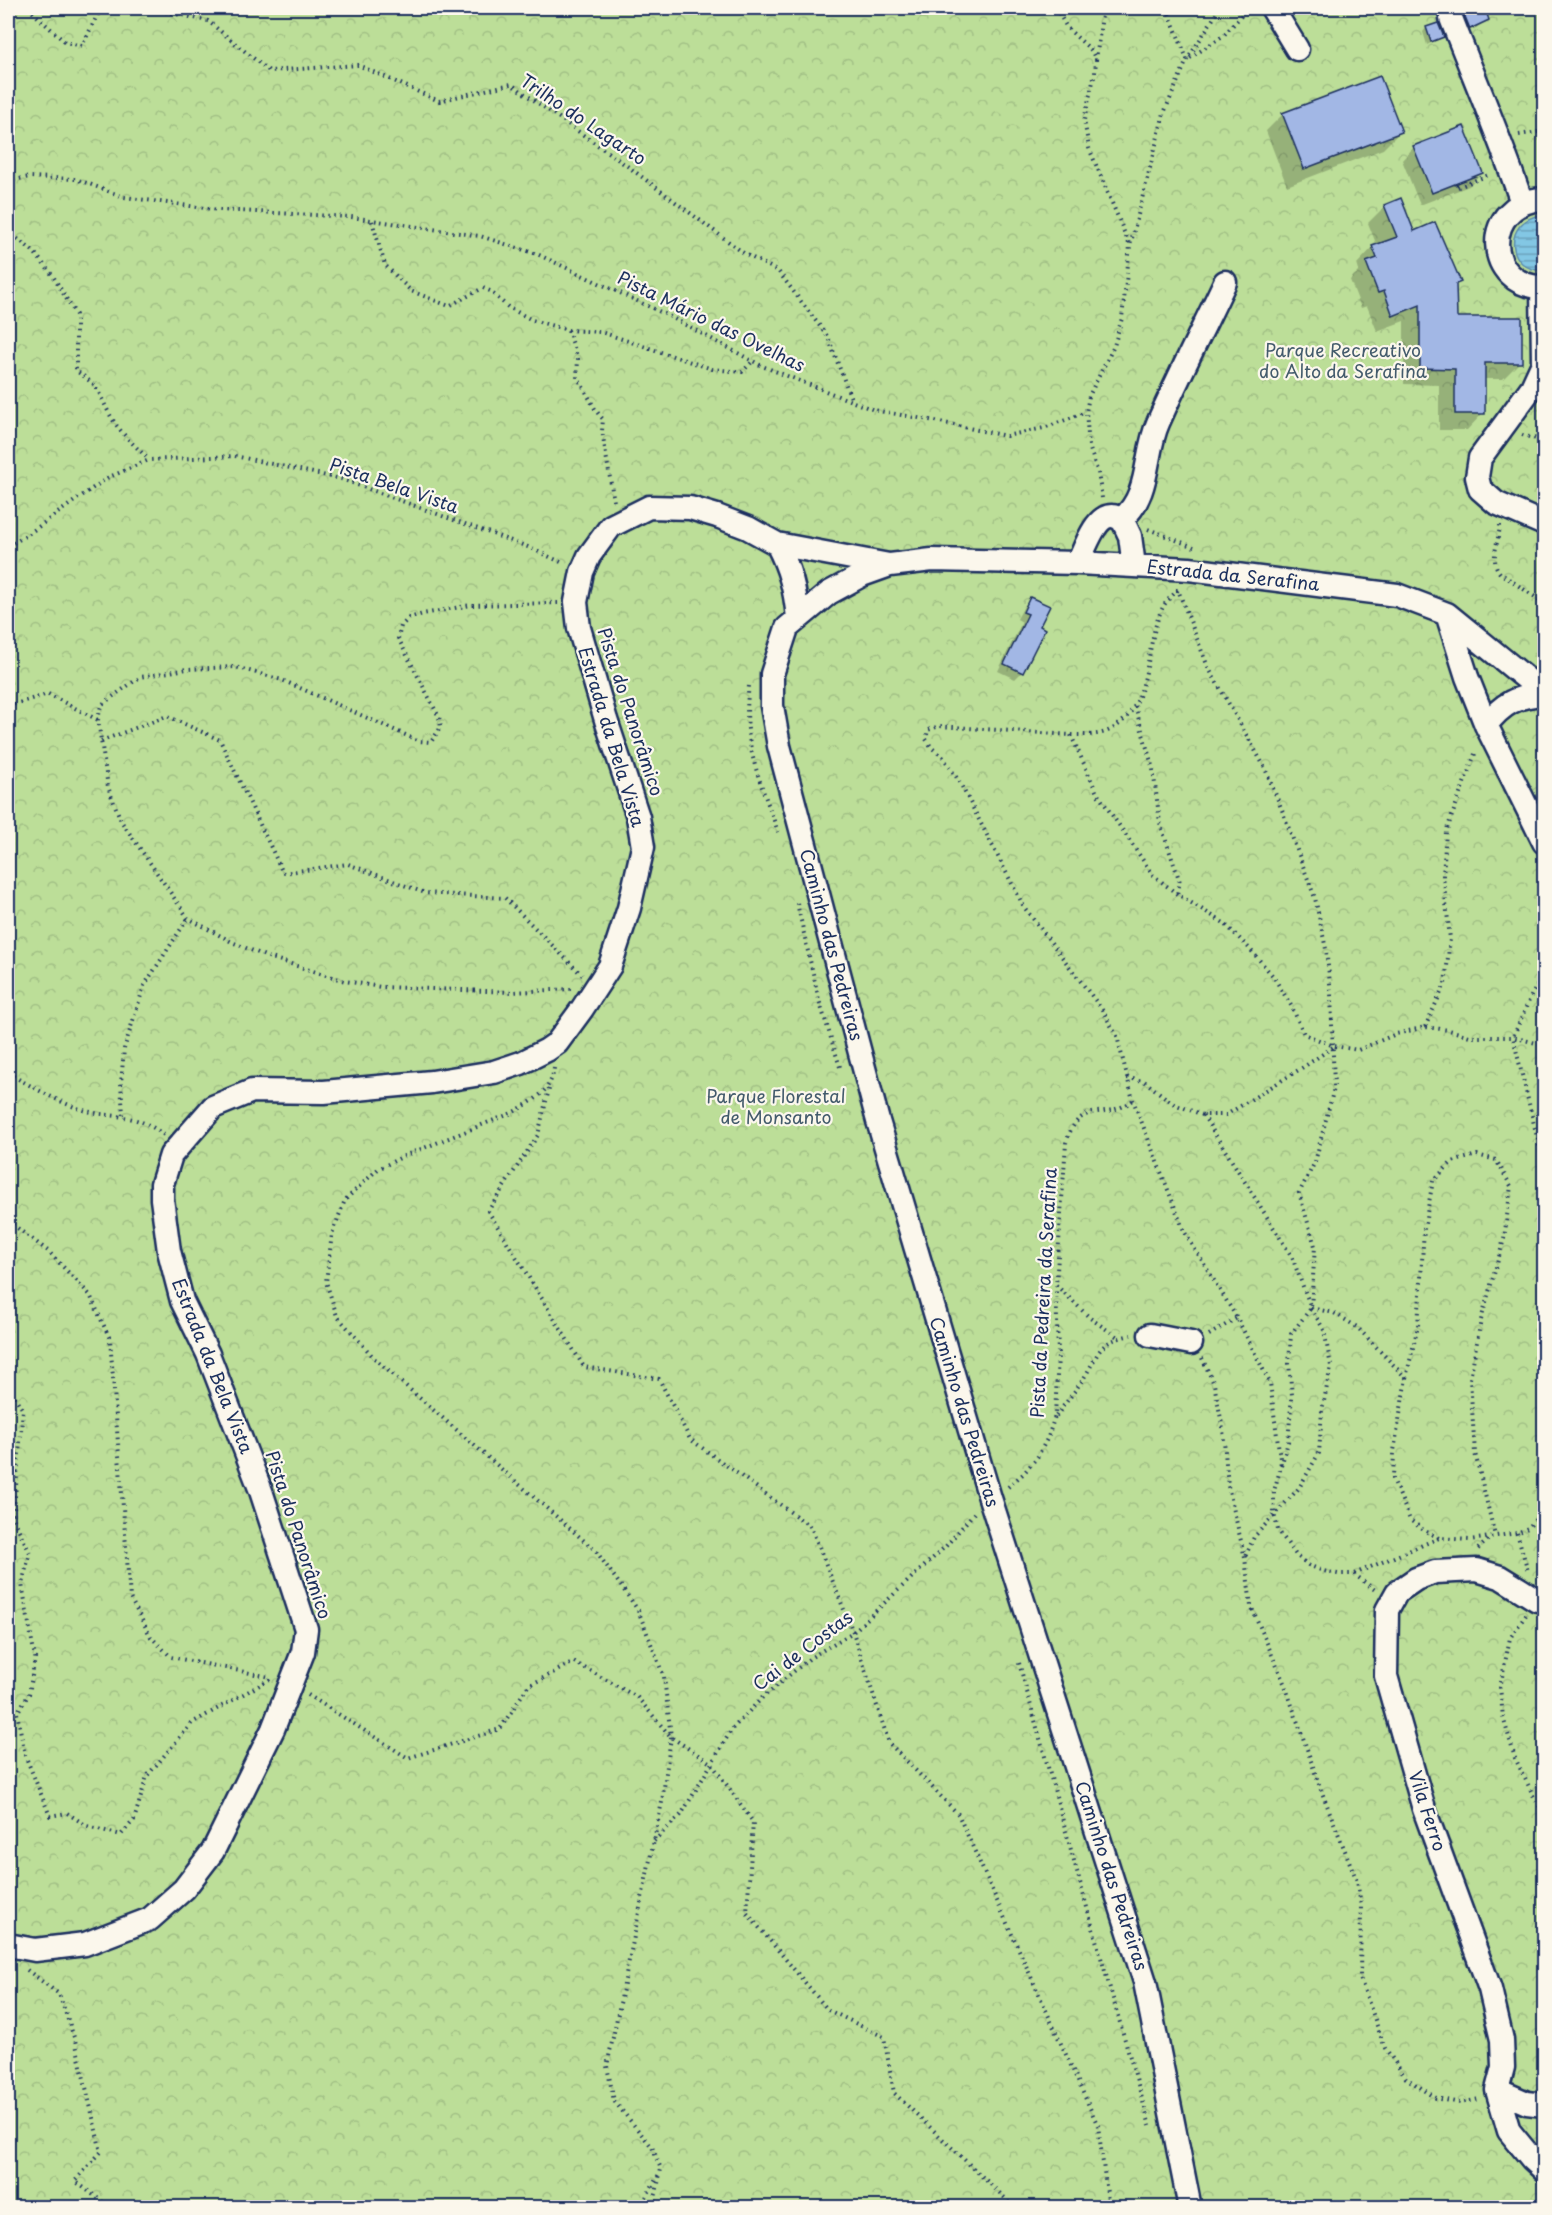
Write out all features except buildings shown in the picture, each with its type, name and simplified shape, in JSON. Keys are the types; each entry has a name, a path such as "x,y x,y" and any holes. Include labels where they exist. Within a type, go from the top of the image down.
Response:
{"street":[{"path":"1272,8 1297,49"},
{"path":"1452,18 1475,81 1500,138 1534,201 1506,216 1497,236 1499,258 1504,268 1520,282 1543,287 1544,364 1532,387 1495,436 1478,466 1477,477 1480,489 1496,503 1545,524"},
{"path":"1122,519 1129,513 1146,478 1156,426 1226,282"},
{"name":"Estrada da Bela Vista","path":"13,1954 85,1944 150,1919 184,1889 213,1851 273,1729 280,1681 303,1652 306,1629 261,1491 208,1354 182,1301 169,1251 162,1184 166,1167 177,1147 213,1107 252,1091 324,1092 432,1082 494,1072 535,1057 557,1043 610,966 629,908 643,847 638,817 579,628 576,602 578,586 589,556 611,526 650,507 690,508 748,528 777,544 890,565"},
{"path":"1078,563 1094,529 1104,518 1112,516 1122,519 1130,536 1134,566"},
{"path":"777,544 788,565 798,618"},
{"name":"Estrada da Serafina","path":"890,565 932,560 1078,563 1189,569 1397,595 1447,614 1545,694"},
{"name":"Caminho das Pedreiras","path":"890,565 862,575 829,593 787,628 772,674 775,727 878,1121 990,1498 1144,1982 1190,2208"},
{"path":"1447,614 1467,677 1486,725 1545,842"},
{"path":"1486,725 1497,711 1511,700 1528,694 1545,694"},
{"path":"1142,1335 1194,1344"},
{"path":"1389,1602 1397,1592 1416,1579 1435,1572 1455,1570 1477,1570 1500,1577 1541,1600"},
{"name":"Vila Ferro","path":"1389,1602 1386,1676 1424,1809 1490,1989 1502,2040 1503,2067 1497,2090 1509,2131 1532,2159 1545,2170"},
{"path":"1497,2090 1527,2103 1545,2105"}],"path":[{"path":"28,8 65,42 82,46 100,8"},
{"name":"Trilho do Lagarto","path":"148,8 208,21 269,70 358,65 439,101 511,84 630,168 745,254 778,271 828,337 852,402"},
{"path":"1056,8 1067,28 1091,50 1096,60"},
{"path":"1103,8 1095,73 1084,120 1089,148 1130,246"},
{"path":"1167,8 1173,18 1187,60"},
{"path":"1103,499 1098,473 1089,446 1086,412 1089,396 1114,346 1119,327 1130,246 1164,113 1187,60 1220,8"},
{"path":"1187,60 1224,35 1248,8"},
{"path":"1500,138 1545,131"},
{"path":"1456,184 1456,188 1485,176"},
{"name":"Pista Mário das Ovelhas","path":"8,181 30,177 76,179 124,197 219,210 351,217 480,236 537,254 667,315 753,361 874,410 1006,436 1044,428 1086,412"},
{"path":"372,221 385,265 411,291 449,306 483,288 490,291 508,307 532,320 568,330 601,332 712,369 742,372 753,361"},
{"path":"8,231 34,252 53,276 76,315 75,371 85,377 100,392 113,420 149,460"},
{"path":"568,330 578,359 577,378 584,385 595,410 603,419 602,431 617,522"},
{"name":"Pista Bela Vista","path":"8,546 106,478 149,460 235,456 341,479 528,547 567,565"},
{"path":"1496,503 1502,513 1494,558 1496,568 1545,603"},
{"path":"1122,519 1191,546"},
{"path":"1189,569 1187,583 1164,604 1157,619 1145,678 1134,706 1124,720 1111,730 1092,735 1071,735 933,726 926,734 926,739 959,781 1024,907 1101,1008 1117,1036 1133,1100 1184,1231 1237,1318 1270,1383 1282,1469"},
{"path":"1178,590 1208,667 1263,766 1297,846 1311,888 1326,949 1334,1046 1334,1088 1315,1162 1299,1193 1315,1246 1311,1308 1291,1334 1288,1364 1292,1395 1288,1442 1274,1491 1274,1514 1278,1530 1296,1555 1308,1565 1338,1574 1354,1574 1439,1538"},
{"path":"562,603 471,605 409,618 401,626 398,638 439,717 441,727 431,742 419,741 282,680 235,668 187,669 140,677 101,705 98,720 108,787 121,821 188,918 231,942 264,956 345,981 372,985 513,992 595,988"},
{"path":"8,706 48,694 98,720"},
{"path":"1134,706 1153,769 1160,823 1180,882 1177,894"},
{"path":"101,741 167,716 220,740 283,873 348,864 425,893 505,898 595,988"},
{"path":"1425,1027 1445,984 1450,939 1443,876 1446,832 1486,725"},
{"path":"1071,735 1097,793 1153,875 1177,894 1224,923 1249,948 1273,976 1292,1007 1304,1034 1318,1042 1358,1050 1396,1034 1425,1027 1449,1030 1473,1037 1513,1037 1545,1045"},
{"path":"123,1115 124,1049 144,986 188,918"},
{"path":"1545,975 1532,994 1513,1037 1545,1166"},
{"path":"1128,1078 1144,1081 1174,1104 1203,1115 1226,1115 1334,1046"},
{"path":"554,1062 553,1080 549,1087 537,1135 488,1211 584,1367 659,1379 690,1439 811,1527 853,1632 889,1743 958,1814 1098,2126 1108,2208"},
{"path":"8,1073 76,1108 123,1115 152,1126 177,1147"},
{"path":"549,1087 512,1113 406,1155 378,1169 345,1200 332,1234 327,1282 337,1316 377,1361 596,1551 638,1610 664,1677 671,1737 662,1802 606,2066 614,2101 652,2147 661,2169 654,2208"},
{"name":"Pista da Pedreira da Serafina","path":"990,1498 1008,1487 1031,1464 1048,1437 1055,1416 1059,1355 1056,1285 1065,1143 1070,1128 1078,1118 1092,1112 1125,1107 1133,1100"},
{"path":"1203,1115 1292,1257 1311,1308 1324,1330 1331,1366 1322,1411 1319,1453 1299,1488 1254,1537 1245,1558"},
{"path":"1495,1536 1475,1453 1470,1379 1481,1320 1504,1239 1511,1185 1496,1160 1478,1155 1452,1162 1433,1180 1424,1229 1418,1326 1406,1378 1394,1451 1393,1479 1410,1520 1425,1532 1439,1538 1470,1540 1517,1533 1528,1528 1537,1518 1545,1502"},
{"path":"8,1221 48,1251 90,1295 110,1340 130,1598 151,1638 171,1657 280,1681 408,1758 500,1729 528,1686 573,1662 637,1697 671,1737 712,1764 753,1822 747,1913 828,2010 884,2037 894,2093 1012,2208"},
{"path":"1056,1285 1090,1318 1119,1338"},
{"path":"1311,1308 1334,1313 1357,1327 1406,1378"},
{"path":"1237,1318 1194,1344 1214,1384 1223,1429 1228,1486 1245,1558 1251,1606 1285,1685 1320,1790 1358,1881 1361,1905 1360,1978 1385,2048 1406,2078 1436,2098 1460,2103 1480,2099 1497,2090"},
{"path":"1055,1416 1087,1373 1096,1352 1105,1344 1119,1338 1142,1335"},
{"path":"8,1386 23,1410 13,1518 30,1554 22,1584 35,1658 29,1694 17,1713 25,1755 50,1816 67,1813 87,1826 121,1835 134,1820 147,1776 192,1723 280,1681"},
{"name":"Cai de Costas","path":"654,1842 681,1815 732,1729 763,1696 810,1658 853,1632 946,1546 990,1498"},
{"path":"1517,1533 1541,1600 1510,1638 1500,1686 1503,1717 1515,1758 1537,1803 1545,1812"},
{"path":"1354,1574 1389,1602"},
{"path":"13,1954 59,1994 75,2040 101,2152 75,2181 104,2203 103,2208"},
{"path":"640,2208 661,2169"}],"green space":[{"name":"Parque Florestal de Monsanto","path":"8,8 1544,8 1544,2207 8,2208"}],"water":[{"path":"1544,215 1544,270 1532,269 1522,264 1516,255 1514,246 1519,227 1528,219"}],"park label":[{"name":"Parque Recreativo do Alto da Serafina","path":"1343,361"}]}
